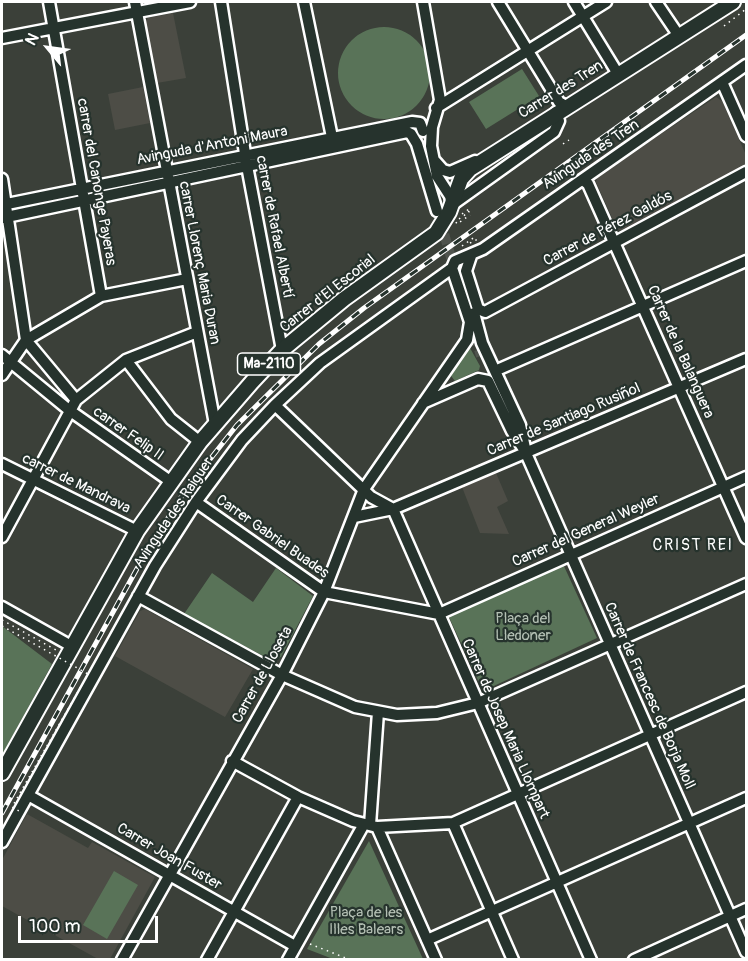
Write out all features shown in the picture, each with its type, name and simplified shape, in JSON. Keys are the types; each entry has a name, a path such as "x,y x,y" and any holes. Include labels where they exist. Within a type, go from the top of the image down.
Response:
{"main road":[{"name":"Carrer des Tren","path":"436,233 443,208 465,174 484,158 733,2"},
{"name":"Carrer d'El Escorial","path":"137,531 170,481 214,424 282,350 344,299 436,233"},
{"name":"Ma-2110","path":"2,773 137,531"}],"street":[{"name":"carrer del Canonge Payeras","path":"49,2 101,296"},
{"path":"2,38 136,7 190,2"},
{"name":"carrer de Rafael Albertí","path":"220,2 247,166 282,350"},
{"path":"304,2 333,142"},
{"path":"423,2 440,99 432,127 437,176 446,189 443,208"},
{"path":"443,208 554,132 559,121 561,109 559,102 498,2"},
{"path":"574,2 618,74"},
{"path":"443,208 424,152 423,131 430,113 440,99 492,75 606,2"},
{"path":"656,2 679,36"},
{"name":"carrer Llorenç Maria Duran","path":"136,7 214,424"},
{"name":"Avinguda des Tren","path":"456,269 455,261 471,256 747,65"},
{"path":"722,82 747,136"},
{"name":"Avinguda d'Antoni Maura","path":"5,217 247,166 412,122 420,123 423,131"},
{"name":"Avinguda d'Antoni Maura","path":"4,204 245,154 406,132 411,134 417,144 443,208"},
{"path":"434,156 439,167 450,172 484,158"},
{"name":"Carrer de Pérez Galdós","path":"471,256 466,271 478,309 484,312 747,172"},
{"path":"2,179 5,217 26,340 76,400"},
{"name":"Carrer de la Balanguera","path":"583,180 588,184 747,538"},
{"path":"497,370 747,261"},
{"path":"423,404 468,337 470,322 456,269"},
{"name":"Carrer de Francesc de Borja Moll","path":"456,269 482,343 497,370 520,425 525,440 525,451"},
{"name":"Avinguda des Raiguer","path":"2,842 138,596 196,502 242,440 320,363 456,269"},
{"path":"2,375 26,340 101,296 187,279"},
{"path":"2,537 76,400 126,360 197,332"},
{"path":"468,337 482,343"},
{"name":"carrer Felip II","path":"2,355 69,411 170,481"},
{"path":"481,356 508,409 518,440"},
{"name":"Carrer de Santiago Rusiñol","path":"354,517 393,509 525,451 747,359"},
{"path":"126,360 171,419 200,442"},
{"path":"443,373 446,380 458,387"},
{"path":"423,404 482,378 488,381 518,440"},
{"name":"Carrer de Lloseta","path":"122,960 282,675 324,592 364,489 423,404"},
{"path":"275,405 380,504 393,509"},
{"name":"Carrer de Francesc de Borja Moll","path":"518,440 525,451 747,952"},
{"name":"carrer de Mandrava","path":"2,464 137,531"},
{"name":"Carrer del General Weyler","path":"439,614 569,554 747,477"},
{"name":"Carrer Gabriel Buades","path":"196,502 324,592 439,614"},
{"name":"Carrer de Josep Maria Llompart","path":"393,509 555,883 591,960"},
{"path":"138,596 282,675 355,707 398,715 437,713 478,703 747,584"},
{"path":"2,607 73,646"},
{"path":"232,761 298,797 370,825 453,822 747,692"},
{"path":"288,960 370,825 378,712"},
{"name":"Carrer Joan Fuster","path":"28,795 234,912 297,943"},
{"path":"207,960 298,797"},
{"path":"427,940 747,798"},
{"path":"453,822 513,960"},
{"path":"370,825 436,960"},
{"path":"634,960 747,909"}],"path":[{"path":"724,26 747,9"},
{"path":"563,144 569,140"},
{"path":"2,626 88,674 12,807 19,811"},
{"path":"297,943 351,960"}],"shaded area":[{"path":"173,13 186,78 157,83 145,22 148,18"},
{"path":"143,87 150,123 115,130 108,94"},
{"path":"716,97 722,101 746,155 746,165 623,231 617,229 596,182 597,177"},
{"path":"496,473 508,501 497,507 509,534 480,533 462,487"},
{"path":"145,609 253,669 225,717 115,656 140,611"},
{"path":"27,814 88,848 92,842 155,877 110,959 98,959 2,906 2,860"}],"green space":[{"path":"384,27 410,35 422,47 430,73 422,99 410,111 384,119 358,111 346,99 338,73 346,47 358,35"},
{"path":"522,69 539,96 486,129 469,102"},
{"path":"470,348 480,366 479,370 455,381 448,372 464,350"},
{"name":"Plaça del Lledoner","path":"563,564 597,638 483,691 449,617"},
{"path":"276,568 313,596 281,657 271,660 184,614 212,573 253,602"},
{"path":"2,626 52,664 2,755"},
{"name":"Plaça de les Illes Balears","path":"369,841 423,959 333,959 307,949"},
{"path":"114,871 138,885 107,939 83,925"}],"tunnel":[{"path":"440,220 455,271"},
{"path":"470,321 481,356"}],"railway":[{"path":"2,813 144,556 185,491 237,425 319,344 364,308 746,35"}],"district":[{"name":"CRIST REI","path":"693,546"}]}
